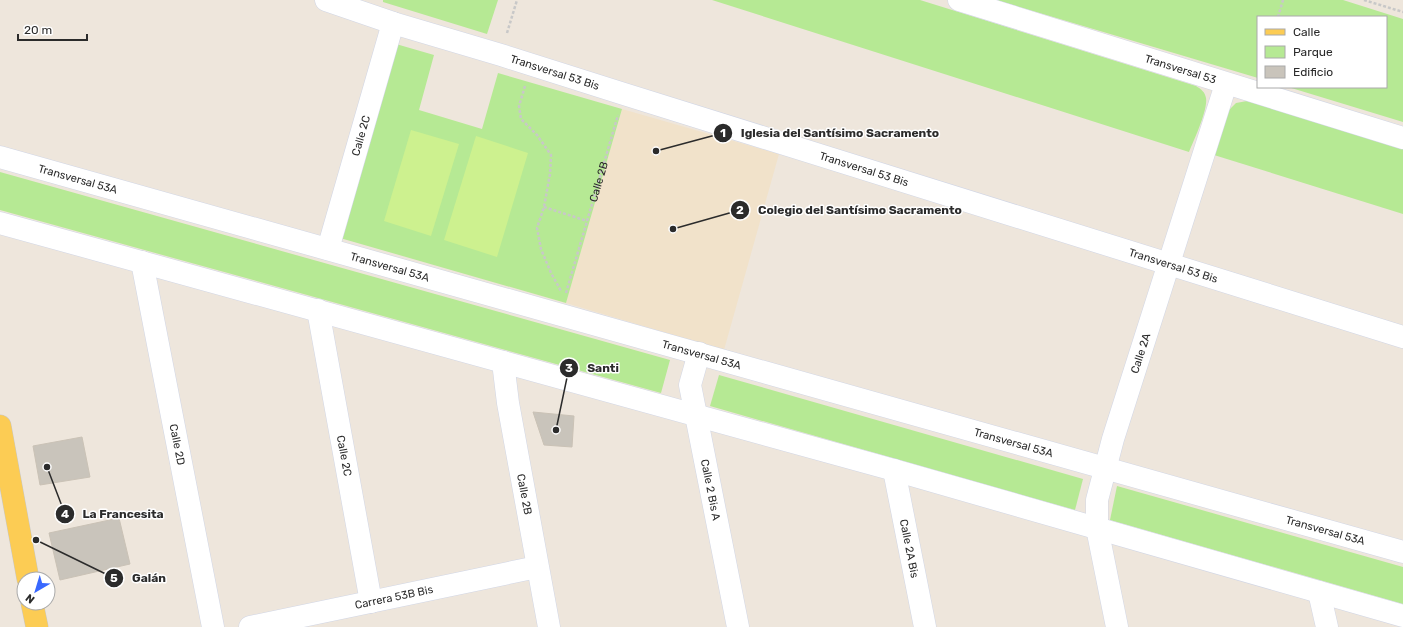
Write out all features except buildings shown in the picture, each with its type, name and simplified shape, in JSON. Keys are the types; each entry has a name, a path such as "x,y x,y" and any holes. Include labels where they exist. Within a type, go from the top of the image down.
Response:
{"main road":[{"path":"0,426 27,571"},
{"path":"34,611 37,627"}],"street":[{"name":"Transversal 53 Bis","path":"326,0 393,23 531,64 1403,337"},
{"name":"Transversal 53","path":"959,0 1403,138"},
{"name":"Calle 2C","path":"328,249 393,23"},
{"name":"Calle 2A","path":"1117,627 1097,528 1097,500 1105,468 1226,84"},
{"name":"Transversal 53A","path":"0,157 1403,552"},
{"path":"0,223 894,470 1403,616"},
{"name":"Calle 2D","path":"142,262 213,627"},
{"name":"Calle 2C","path":"318,310 371,602"},
{"name":"Calle 2 Bis A","path":"699,353 690,385 738,627"},
{"name":"Calle 2B","path":"503,362 508,403 549,627"},
{"name":"Calle 2A Bis","path":"894,470 925,627"},
{"name":"Carrera 53B Bis","path":"250,627 537,567"},
{"path":"1319,592 1327,627"}],"path":[{"path":"501,55 517,0"},
{"path":"1278,16 1283,0"},
{"path":"1364,0 1403,12"},
{"path":"531,64 519,106 521,119 537,135 550,155 550,174 544,206 587,222"},
{"name":"Calle 2B","path":"544,206 537,228 541,249 551,273 565,297 624,94"}],"shaded area":[{"path":"622,109 779,154 724,350 566,303"}],"green space":[{"path":"383,0 498,0 487,34 383,2"},
{"path":"712,0 920,0 1196,86 1202,91 1206,98 1205,110 1189,152"},
{"path":"996,0 1343,0 1403,19 1403,122 1291,88 1387,88 1387,16 1257,16 1257,78"},
{"path":"396,44 434,55 419,110 482,129 498,73 622,109 566,303 340,238"},
{"path":"1247,101 1260,103 1403,146 1403,214 1214,155 1228,111 1236,103"},
{"path":"411,130 459,144 431,236 384,221"},
{"path":"476,136 528,153 497,257 444,240"},
{"path":"0,172 670,360 661,393 0,210"},
{"path":"719,375 1083,479 1075,510 710,406"},
{"path":"1117,486 1403,567 1403,604 1110,520"}],"place":[{"name":"Iglesia del Santísimo Sacramento","path":"656,151"},
{"name":"Colegio del Santísimo Sacramento","path":"673,229"},
{"name":"Santi","path":"556,430"},
{"name":"La Francesita","path":"47,467"},
{"name":"Galán","path":"36,540"}]}
